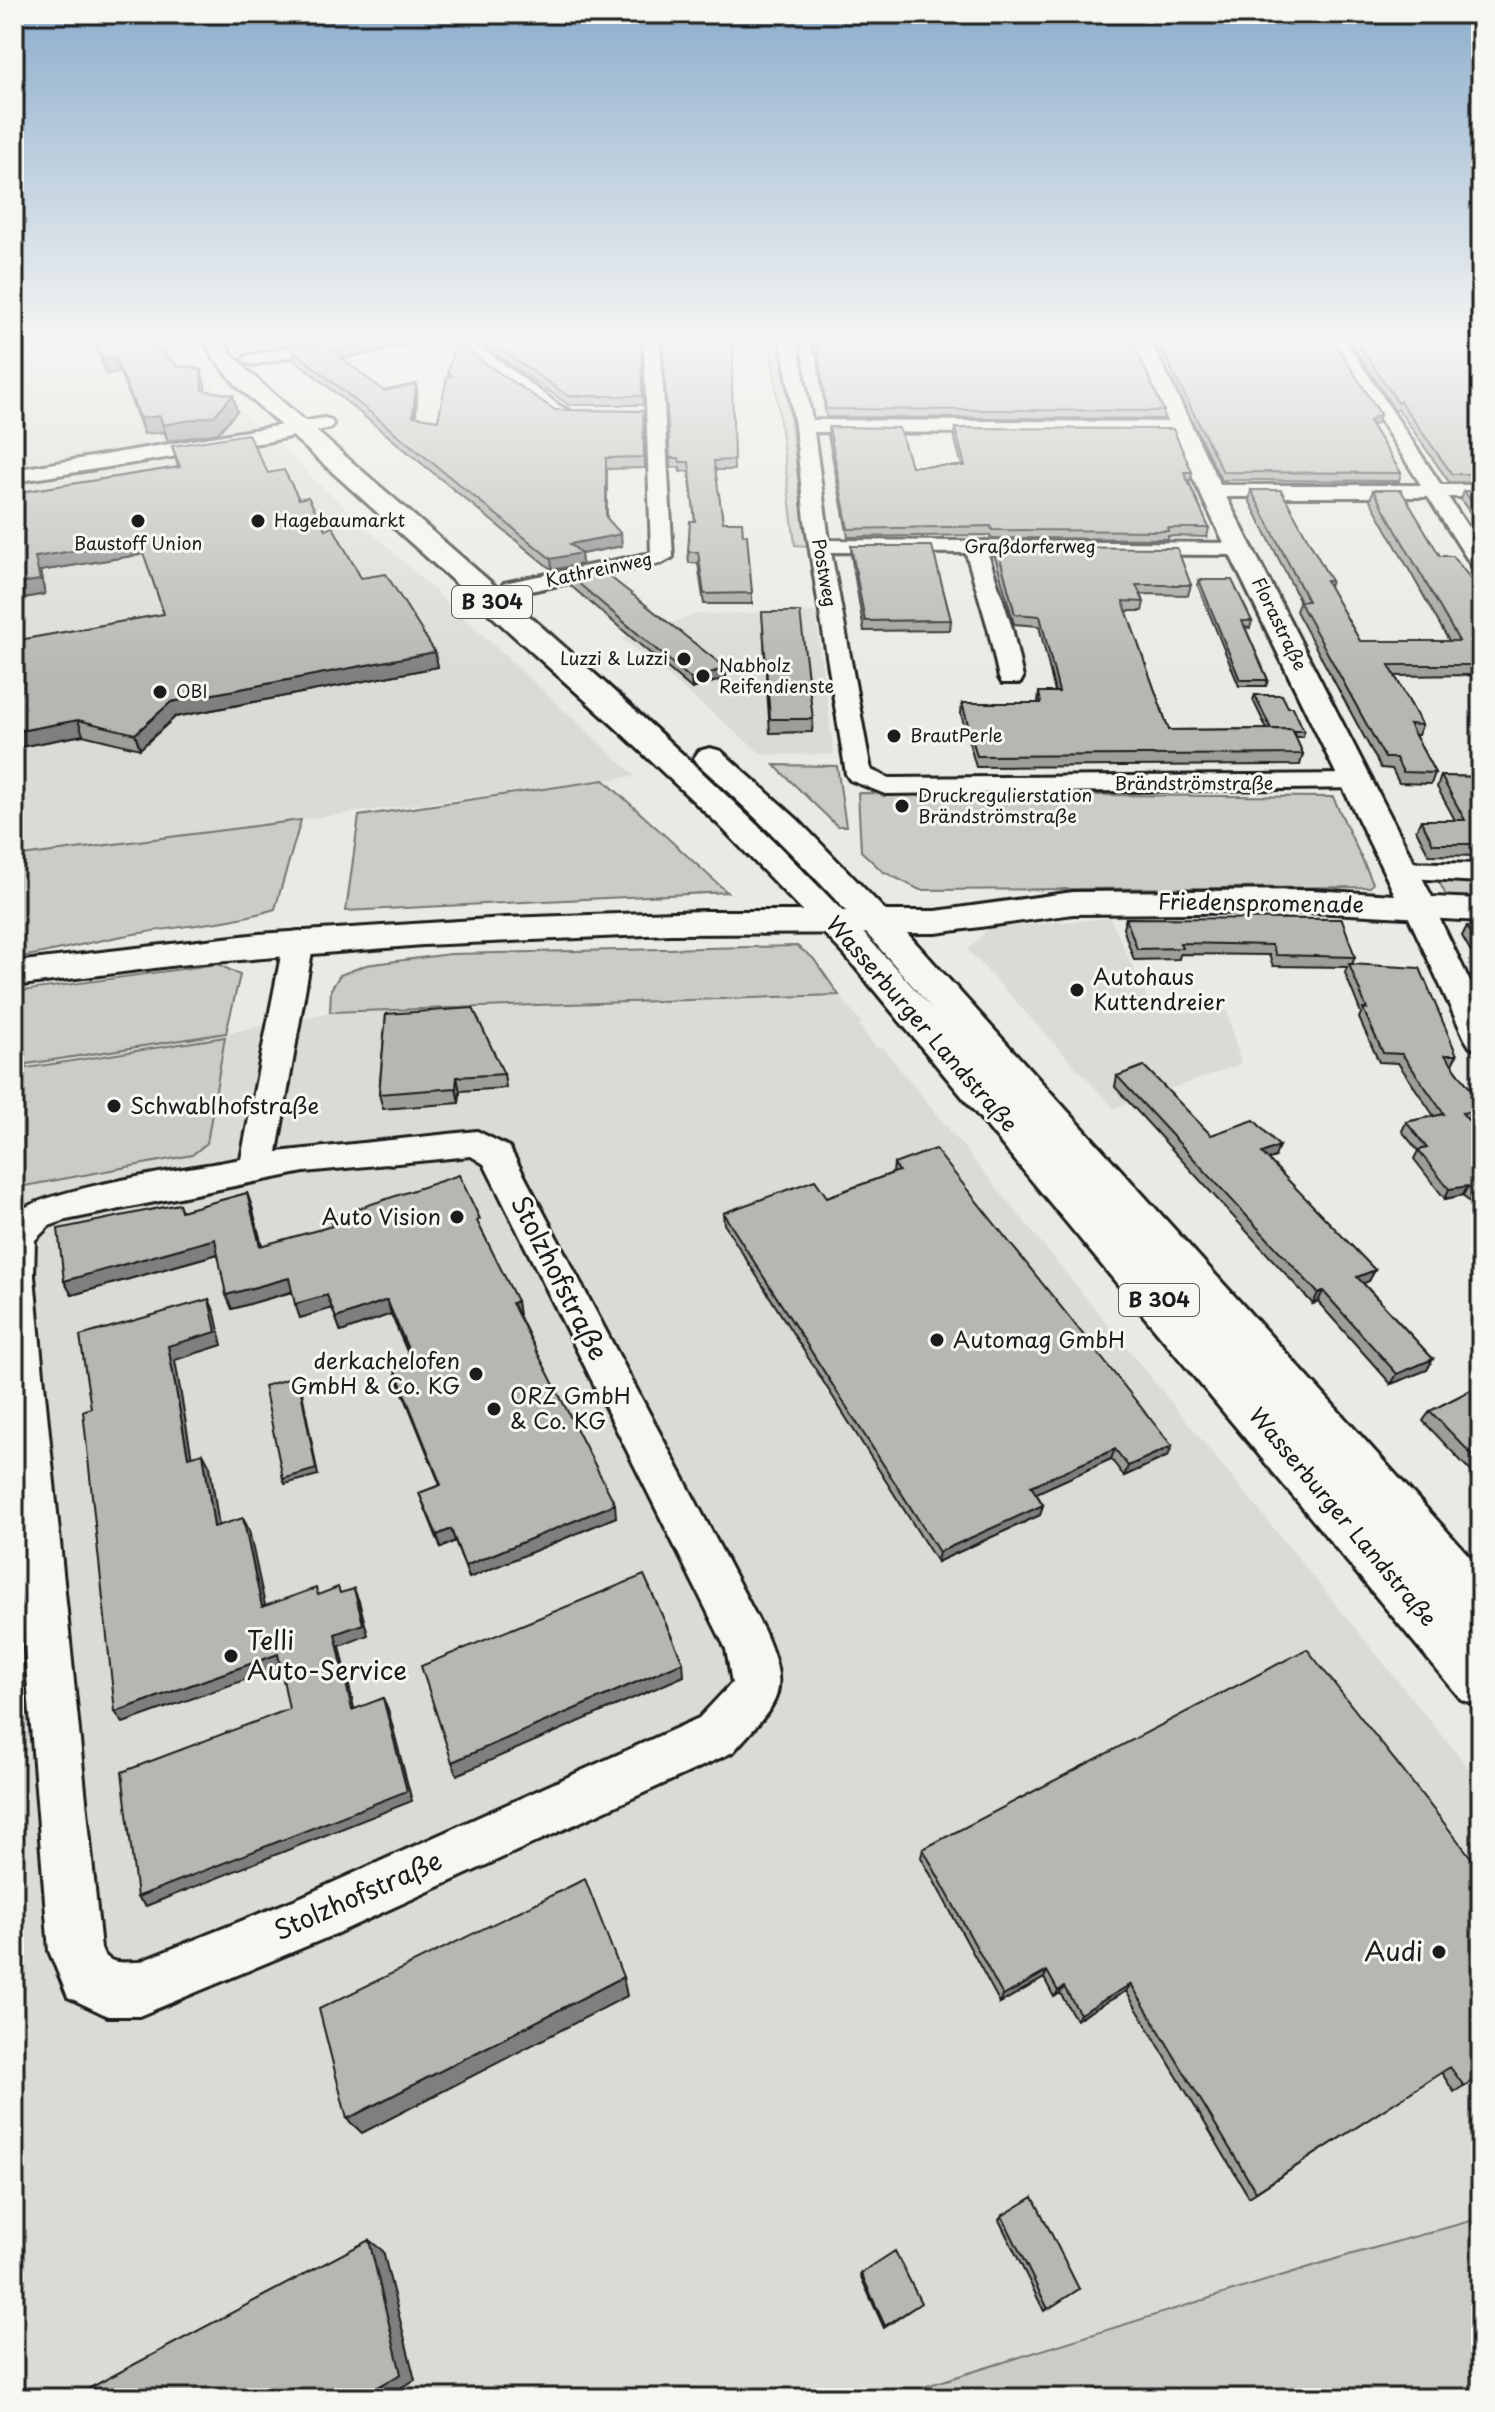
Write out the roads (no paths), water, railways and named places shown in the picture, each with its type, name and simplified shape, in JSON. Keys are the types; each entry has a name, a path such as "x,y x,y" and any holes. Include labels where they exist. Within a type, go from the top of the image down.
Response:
{"main road":[{"name":"Wasserburger Landstraße","path":"339,453 627,721 846,913 1481,1608"},
{"name":"Wasserburger Landstraße","path":"344,453 512,588 779,821 846,913 1481,1680"},
{"name":"Florastraße","path":"1193,453 1419,907"},
{"name":"Friedenspromenade","path":"846,913 940,922 1040,905 1193,900 1312,901 1481,910"},
{"path":"14,974 149,955 299,940 846,913"}],"street":[{"path":"14,476 157,453"},
{"name":"Kathreinweg","path":"512,588 662,557 651,453"},
{"name":"Postweg","path":"808,453 856,758"},
{"path":"1412,453 1481,563"},
{"path":"1211,491 1481,491"},
{"name":"Graßdorferweg","path":"820,546 1240,549"},
{"path":"975,547 1000,628 1011,678"},
{"name":"Brändströmstraße","path":"856,758 859,774 885,786 1356,782"},
{"path":"1401,871 1481,873"},
{"path":"1419,907 1481,1039"},
{"path":"257,1168 299,940"},
{"name":"Stolzhofstraße","path":"477,1143 497,1156 748,1646 757,1690 716,1735 285,1930 139,1989 108,1989 87,1978 75,1951 22,1369 15,1276 17,1235 36,1216 62,1207 257,1168 304,1159 477,1143"}],"place":[{"name":"Baustoff Union","path":"138,521"},
{"name":"Hagebaumarkt","path":"258,521"},
{"name":"Luzzi & Luzzi","path":"684,659"},
{"name":"Nabholz Reifendienste","path":"703,676"},
{"name":"OBI","path":"160,692"},
{"name":"BrautPerle","path":"894,736"},
{"name":"Druckregulierstation Brändströmstraße","path":"902,806"},
{"name":"Autohaus Kuttendreier","path":"1077,990"},
{"name":"Schwablhofstraße","path":"114,1106"},
{"name":"Auto Vision","path":"457,1217"},
{"name":"Automag GmbH","path":"937,1340"},
{"name":"derkachelofen GmbH & Co. KG","path":"476,1374"},
{"name":"ORZ GmbH & Co. KG","path":"494,1409"},
{"name":"Telli Auto-Service","path":"231,1656"},
{"name":"Audi","path":"1439,1952"}]}
